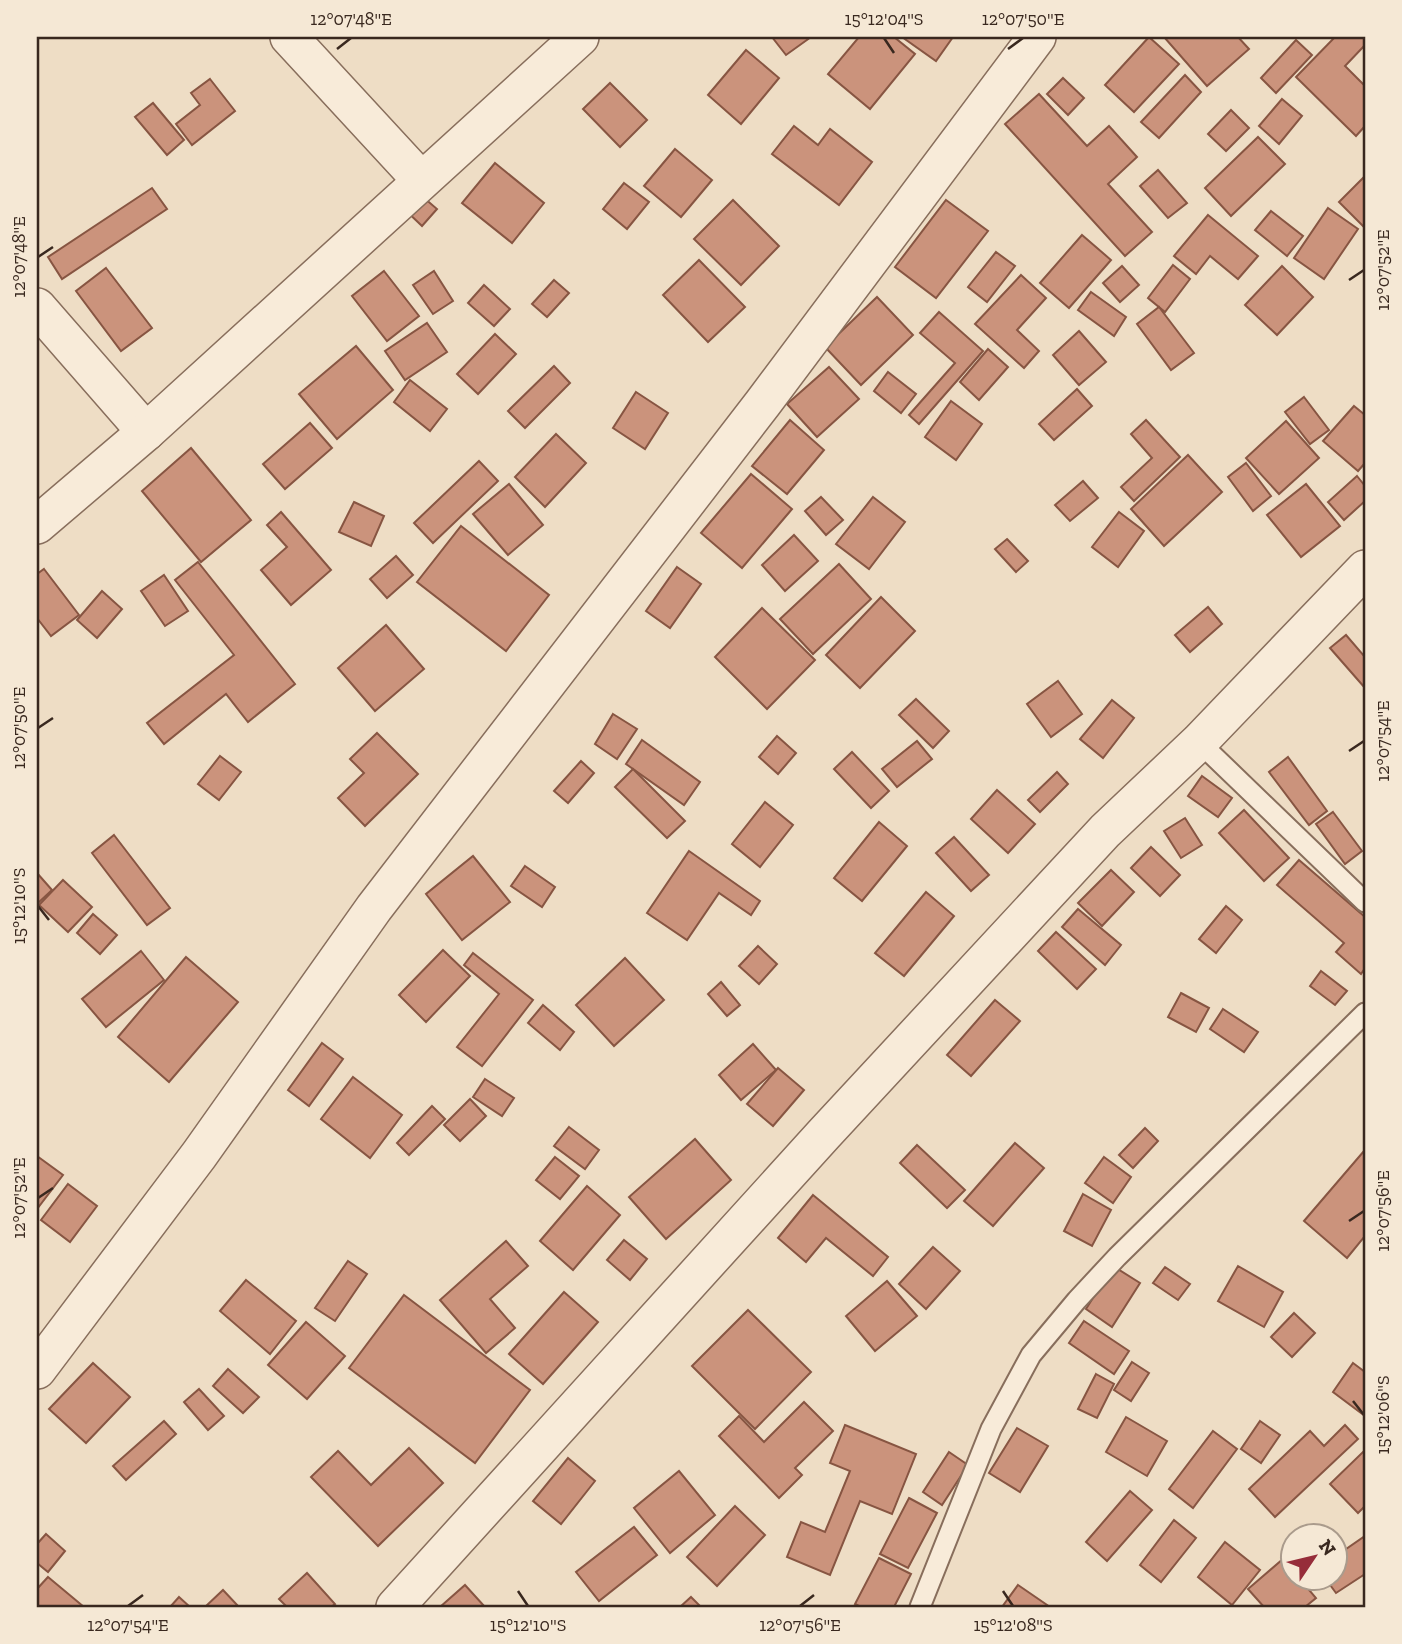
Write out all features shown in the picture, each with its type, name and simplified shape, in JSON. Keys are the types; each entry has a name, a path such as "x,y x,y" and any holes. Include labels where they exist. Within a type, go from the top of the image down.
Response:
{"street":[{"path":"289,37 421,180"},
{"path":"37,525 146,432 580,37"},
{"path":"37,1370 199,1155 374,908 763,404 1037,37"},
{"path":"37,307 146,432"},
{"path":"395,1607 815,1144 1105,831 1199,742 1365,569"}],"lane":[{"path":"1199,742 1365,902"},
{"path":"920,1607 991,1429 1031,1355 1117,1257 1365,1013"}],"building":[{"path":"772,37 811,37 786,55"},
{"path":"859,37 894,37 915,54 870,109 828,74"},
{"path":"902,37 953,37 936,61"},
{"path":"1149,37 1179,64 1134,112 1105,85"},
{"path":"1164,37 1238,37 1249,49 1207,86"},
{"path":"1335,37 1365,37 1365,45 1345,66 1365,86 1365,126 1356,136 1296,77"},
{"path":"1296,40 1312,55 1276,93 1261,78"},
{"path":"746,50 779,78 741,124 708,95"},
{"path":"1185,75 1201,92 1159,138 1141,122"},
{"path":"1063,78 1084,98 1068,115 1047,94"},
{"path":"210,79 235,111 192,145 176,124 200,105 191,93"},
{"path":"610,83 647,120 620,147 583,109"},
{"path":"1039,94 1087,146 1109,126 1137,157 1108,184 1152,232 1125,256 1005,124"},
{"path":"1282,99 1302,116 1279,144 1259,126"},
{"path":"153,103 184,140 167,155 135,117"},
{"path":"1231,110 1249,128 1226,151 1208,134"},
{"path":"794,126 818,145 830,129 872,162 839,205 772,154"},
{"path":"1258,137 1285,164 1231,216 1205,188"},
{"path":"675,149 712,180 681,217 644,186"},
{"path":"495,163 544,203 512,243 462,203"},
{"path":"1158,170 1187,203 1168,218 1140,186"},
{"path":"1365,176 1365,228 1339,202"},
{"path":"624,183 649,202 627,229 603,209"},
{"path":"152,188 167,209 62,279 48,257"},
{"path":"416,191 437,209 422,226 402,207"},
{"path":"733,200 779,246 741,285 694,239"},
{"path":"946,200 988,231 936,298 895,267"},
{"path":"1328,208 1358,229 1324,279 1294,258"},
{"path":"1271,211 1303,236 1287,256 1255,230"},
{"path":"1208,215 1258,256 1238,279 1210,256 1196,274 1174,256"},
{"path":"1082,235 1111,260 1069,308 1040,283"},
{"path":"996,252 1015,266 987,302 968,287"},
{"path":"699,260 745,307 708,342 663,295"},
{"path":"1173,265 1190,279 1165,312 1148,298"},
{"path":"1122,266 1139,285 1120,302 1103,283"},
{"path":"1282,266 1313,297 1277,335 1245,305"},
{"path":"106,268 152,328 121,351 76,291"},
{"path":"384,271 419,316 387,341 352,296"},
{"path":"434,271 453,301 433,314 413,285"},
{"path":"1021,275 1046,298 1017,330 1039,351 1024,368 975,324"},
{"path":"554,280 569,293 547,317 532,304"},
{"path":"484,285 510,309 494,326 468,303"},
{"path":"1091,292 1126,317 1114,336 1078,310"},
{"path":"877,297 913,335 861,385 825,347"},
{"path":"1159,307 1194,353 1171,370 1137,324"},
{"path":"939,312 983,351 919,424 909,415 955,363 920,333"},
{"path":"427,323 447,352 405,380 385,351"},
{"path":"1079,331 1106,362 1079,385 1053,355"},
{"path":"495,334 516,354 478,394 457,374"},
{"path":"356,346 393,390 337,439 299,394"},
{"path":"988,349 1008,367 979,400 960,382"},
{"path":"554,366 570,383 525,428 508,411"},
{"path":"829,367 859,399 817,437 787,404"},
{"path":"888,372 916,394 901,413 874,391"},
{"path":"410,380 447,409 430,431 394,402"},
{"path":"1077,389 1092,406 1054,440 1039,424"},
{"path":"636,392 668,413 645,449 613,428"},
{"path":"1304,397 1329,430 1310,444 1285,412"},
{"path":"951,401 982,424 956,460 925,437"},
{"path":"1354,406 1365,415 1365,463 1358,471 1323,441"},
{"path":"790,420 824,450 787,494 752,466"},
{"path":"1146,420 1180,457 1134,501 1121,487 1152,458 1131,434"},
{"path":"1286,421 1319,458 1279,494 1246,458"},
{"path":"310,423 332,448 285,489 263,464"},
{"path":"556,434 586,463 545,507 515,477"},
{"path":"191,448 251,520 201,562 142,491"},
{"path":"1188,455 1222,492 1164,546 1131,509"},
{"path":"479,461 498,481 433,543 414,523"},
{"path":"1246,463 1271,496 1253,511 1228,477"},
{"path":"751,474 792,509 742,568 701,533"},
{"path":"1357,476 1365,486 1365,501 1344,520 1328,502"},
{"path":"1083,481 1098,498 1070,521 1055,505"},
{"path":"509,484 543,525 508,555 473,514"},
{"path":"1306,484 1340,526 1301,557 1267,515"},
{"path":"821,497 843,520 826,535 805,511"},
{"path":"873,497 905,522 869,569 836,544"},
{"path":"354,502 384,516 371,546 339,532"},
{"path":"281,512 331,570 291,605 261,570 287,547 267,525"},
{"path":"1119,512 1144,531 1118,567 1092,547"},
{"path":"461,526 549,595 506,651 417,582"},
{"path":"794,535 818,561 785,591 762,565"},
{"path":"1007,539 1028,561 1016,572 995,549"},
{"path":"396,556 413,575 387,598 370,579"},
{"path":"198,562 295,684 248,722 226,694 164,744 147,723 234,655 175,580"},
{"path":"839,564 871,599 813,654 780,619"},
{"path":"677,567 701,584 670,628 646,611"},
{"path":"44,569 79,615 51,636 37,618 37,574"},
{"path":"164,575 188,611 165,626 141,591"},
{"path":"102,591 122,609 97,638 77,620"},
{"path":"881,597 915,631 860,688 826,655"},
{"path":"1208,607 1222,624 1190,652 1175,635"},
{"path":"762,608 815,660 767,709 715,657"},
{"path":"386,625 424,669 375,711 338,668"},
{"path":"1346,635 1365,657 1365,688 1330,648"},
{"path":"1058,681 1082,714 1051,737 1027,704"},
{"path":"916,699 949,731 933,748 899,715"},
{"path":"1112,700 1134,718 1103,758 1080,739"},
{"path":"613,714 637,729 617,759 595,744"},
{"path":"377,733 418,774 365,826 338,798 364,773 350,759"},
{"path":"777,736 796,753 778,774 759,757"},
{"path":"642,740 700,782 684,805 626,764"},
{"path":"917,741 932,759 897,787 882,769"},
{"path":"852,752 889,791 871,808 834,769"},
{"path":"220,756 241,772 219,800 198,784"},
{"path":"1288,757 1327,811 1309,825 1269,772"},
{"path":"581,761 594,773 568,803 554,791"},
{"path":"633,769 685,821 667,838 615,787"},
{"path":"1057,772 1068,784 1040,812 1028,800"},
{"path":"1202,776 1232,798 1218,817 1188,796"},
{"path":"997,790 1035,824 1008,853 971,819"},
{"path":"765,802 793,825 760,867 732,844"},
{"path":"1244,810 1289,858 1264,881 1219,833"},
{"path":"1333,812 1362,851 1345,864 1316,824"},
{"path":"1185,818 1202,845 1181,858 1164,831"},
{"path":"879,822 907,846 862,901 834,878"},
{"path":"114,835 170,908 147,925 92,853"},
{"path":"954,837 989,875 971,891 936,853"},
{"path":"1151,847 1180,875 1160,896 1131,868"},
{"path":"689,851 760,901 751,915 719,893 687,940 647,913"},
{"path":"473,856 510,902 462,940 426,894"},
{"path":"1299,860 1365,917 1365,968 1361,974 1336,952 1344,943 1277,885"},
{"path":"525,866 555,887 542,907 511,886"},
{"path":"1111,870 1134,892 1102,926 1078,903"},
{"path":"37,873 52,890 37,904"},
{"path":"63,880 92,907 68,932 39,905"},
{"path":"926,892 954,916 904,976 875,953"},
{"path":"1226,906 1242,920 1216,953 1199,939"},
{"path":"1078,909 1121,945 1105,965 1062,927"},
{"path":"93,914 117,935 100,954 77,933"},
{"path":"1056,932 1096,969 1077,989 1038,951"},
{"path":"758,946 777,964 759,984 739,966"},
{"path":"443,950 470,976 426,1022 399,995"},
{"path":"141,951 164,980 106,1027 82,999"},
{"path":"473,953 533,1000 482,1066 457,1047 499,994 464,965"},
{"path":"186,957 238,1002 169,1082 118,1037"},
{"path":"625,958 664,1000 614,1046 576,1005"},
{"path":"1321,971 1347,991 1335,1005 1310,986"},
{"path":"721,982 740,1005 727,1016 708,994"},
{"path":"1181,993 1209,1008 1196,1032 1168,1017"},
{"path":"995,1000 1020,1021 971,1076 947,1055"},
{"path":"543,1005 574,1032 560,1050 528,1023"},
{"path":"1223,1009 1258,1032 1244,1052 1210,1029"},
{"path":"322,1043 343,1059 309,1106 288,1090"},
{"path":"753,1044 776,1070 741,1100 719,1075"},
{"path":"778,1068 804,1090 773,1126 747,1104"},
{"path":"353,1077 402,1115 370,1158 321,1119"},
{"path":"485,1079 514,1098 502,1116 473,1097"},
{"path":"470,1099 486,1116 460,1141 444,1125"},
{"path":"432,1106 445,1119 409,1155 397,1143"},
{"path":"569,1127 599,1150 585,1169 554,1146"},
{"path":"1145,1128 1158,1141 1133,1168 1119,1155"},
{"path":"695,1139 731,1180 666,1239 629,1197"},
{"path":"1015,1143 1044,1168 993,1226 964,1201"},
{"path":"917,1145 965,1190 947,1208 900,1163"},
{"path":"1364,1151 1365,1236 1347,1258 1304,1221"},
{"path":"37,1156 63,1175 37,1209"},
{"path":"555,1157 579,1176 560,1199 536,1180"},
{"path":"1104,1157 1131,1177 1113,1203 1085,1183"},
{"path":"68,1184 97,1206 70,1242 41,1220"},
{"path":"587,1186 620,1215 573,1270 540,1241"},
{"path":"1083,1194 1111,1210 1092,1246 1064,1231"},
{"path":"813,1195 888,1257 873,1276 826,1238 806,1262 778,1238"},
{"path":"624,1240 647,1259 630,1280 607,1260"},
{"path":"506,1241 528,1266 490,1299 515,1328 486,1353 440,1300"},
{"path":"933,1247 960,1271 926,1309 899,1284"},
{"path":"348,1261 367,1274 335,1321 315,1308"},
{"path":"1113,1266 1140,1283 1112,1327 1086,1309"},
{"path":"1238,1266 1283,1292 1264,1327 1218,1301"},
{"path":"1165,1267 1190,1284 1178,1300 1153,1283"},
{"path":"246,1280 296,1321 270,1354 220,1311"},
{"path":"887,1281 917,1316 875,1351 846,1316"},
{"path":"564,1292 598,1322 543,1384 509,1354"},
{"path":"404,1295 530,1390 475,1463 349,1368"},
{"path":"748,1310 811,1372 755,1429 692,1366"},
{"path":"1294,1313 1315,1333 1292,1357 1271,1337"},
{"path":"1084,1321 1129,1351 1114,1374 1069,1343"},
{"path":"306,1322 345,1356 307,1399 268,1365"},
{"path":"1132,1362 1149,1373 1131,1401 1114,1390"},
{"path":"93,1363 130,1397 86,1443 49,1409"},
{"path":"1353,1363 1365,1372 1365,1416 1333,1392"},
{"path":"228,1369 259,1397 243,1413 213,1386"},
{"path":"1096,1374 1114,1384 1097,1418 1078,1409"},
{"path":"199,1389 224,1416 208,1430 184,1402"},
{"path":"804,1402 833,1431 795,1468 802,1475 779,1498 719,1436 739,1416 764,1442"},
{"path":"1126,1417 1167,1441 1147,1476 1106,1452"},
{"path":"164,1421 176,1434 126,1480 113,1466"},
{"path":"1260,1421 1280,1435 1261,1463 1241,1449"},
{"path":"845,1425 916,1454 892,1514 860,1501 830,1575 787,1557 801,1522 825,1532 850,1471 830,1463"},
{"path":"1345,1425 1358,1439 1275,1517 1249,1489 1310,1431 1324,1446"},
{"path":"1017,1428 1048,1446 1020,1492 989,1473"},
{"path":"1213,1431 1237,1449 1193,1508 1169,1489"},
{"path":"409,1448 443,1483 378,1546 311,1477 338,1451 371,1485"},
{"path":"1365,1450 1365,1506 1358,1513 1330,1484"},
{"path":"949,1452 968,1465 942,1505 923,1492"},
{"path":"568,1458 595,1481 561,1524 533,1501"},
{"path":"679,1471 715,1515 670,1553 634,1508"},
{"path":"1130,1491 1152,1510 1107,1561 1086,1542"},
{"path":"909,1498 937,1513 908,1568 880,1554"},
{"path":"735,1506 765,1535 717,1586 687,1557"},
{"path":"1174,1520 1196,1538 1161,1582 1140,1565"},
{"path":"634,1527 657,1555 599,1601 576,1572"},
{"path":"46,1534 65,1551 48,1572 37,1563 37,1544"},
{"path":"1365,1536 1365,1574 1350,1584 1350,1546"},
{"path":"1225,1542 1260,1570 1232,1605 1198,1577"},
{"path":"879,1558 911,1574 894,1607 861,1607 855,1604"},
{"path":"1280,1562 1280,1592 1311,1592 1316,1598 1305,1607 1264,1607 1248,1589"},
{"path":"307,1573 335,1604 331,1607 287,1607 279,1599"},
{"path":"48,1577 84,1607 37,1607 37,1589"},
{"path":"465,1585 485,1607 440,1607"},
{"path":"1018,1585 1050,1607 1002,1607"},
{"path":"223,1590 239,1607 205,1607"},
{"path":"179,1597 190,1607 170,1607"},
{"path":"691,1597 701,1607 680,1607"}]}
